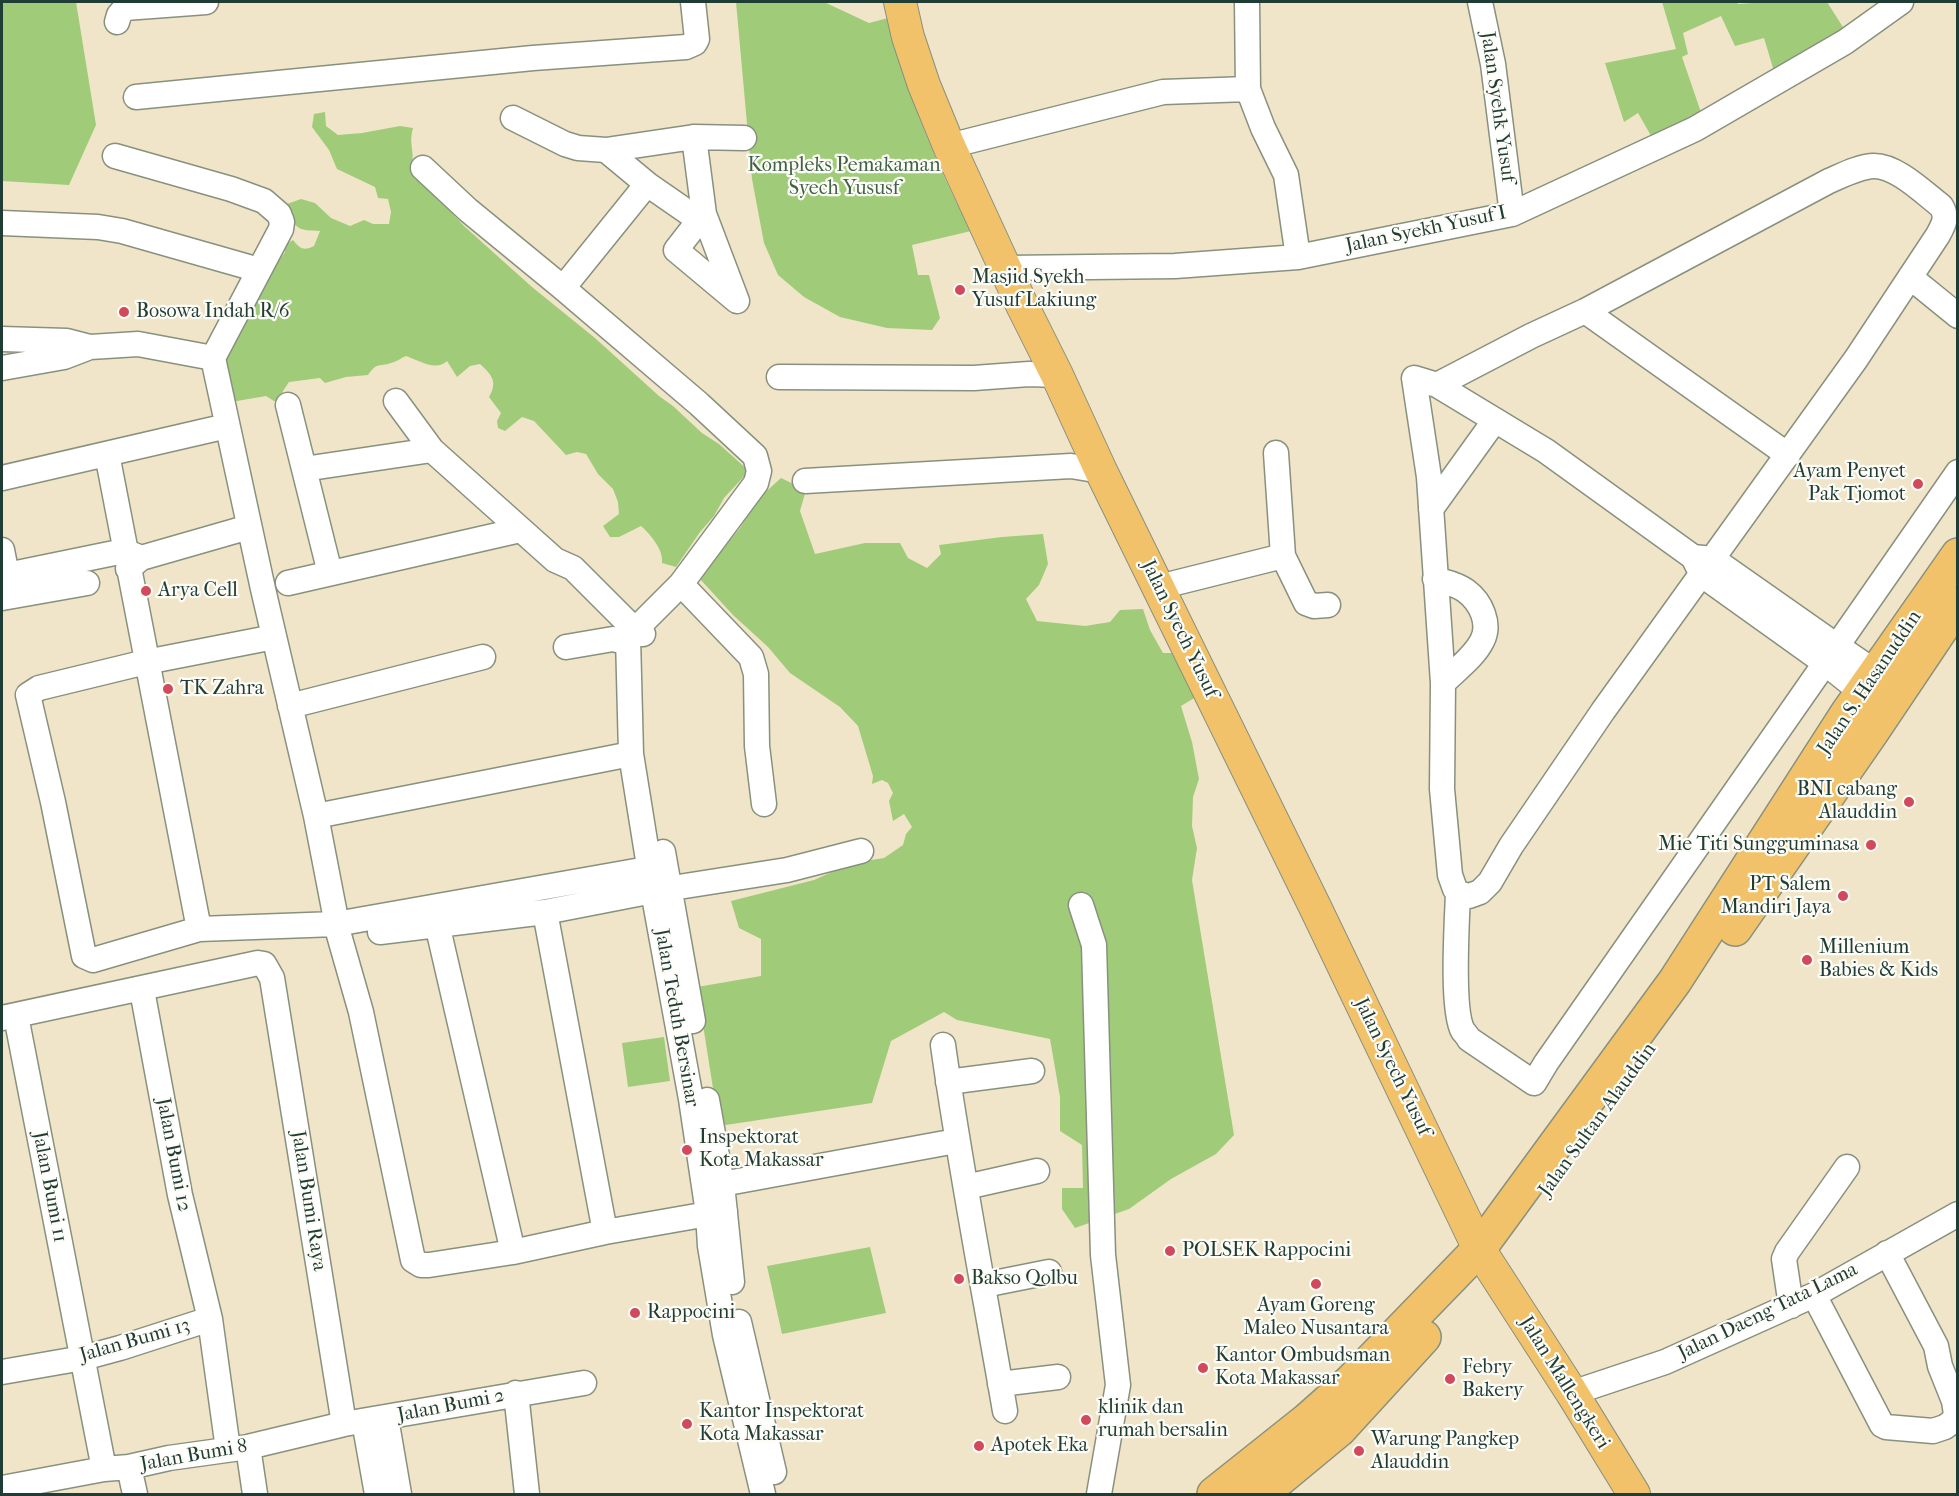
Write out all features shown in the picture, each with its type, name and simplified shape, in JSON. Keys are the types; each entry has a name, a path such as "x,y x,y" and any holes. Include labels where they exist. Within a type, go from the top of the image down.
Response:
{"highway":[{"name":"Jalan S. Hasanuddin","path":"1695,968 1881,691 1958,555"},
{"name":"Jalan S. Hasanuddin","path":"1881,691 1958,604"},
{"name":"Jalan Sultan Alauddin","path":"1258,1494 1339,1430 1515,1233 1678,1012 1695,968"},
{"name":"Jalan Sultan Alauddin","path":"1214,1494 1306,1420 1487,1262"}],"main road":[{"name":"Jalan Syech Yusuf","path":"900,2 908,37 924,85 949,146 1101,471 1487,1262"},
{"name":"Jalan Mallengkeri","path":"1487,1262 1634,1494"}],"street":[{"path":"117,22 125,8 207,2"},
{"path":"136,97 533,58 686,47 698,39 693,2"},
{"path":"1247,2 1248,89 1263,128 1286,175 1298,257"},
{"name":"Jalan Syehk Yusuf","path":"1480,2 1493,64 1512,214"},
{"name":"Jalan Syekh Yusuf I","path":"1006,268 1175,266 1298,257 1512,214 1695,129 1845,42 1901,2"},
{"path":"949,146 1162,92 1248,89"},
{"path":"513,118 565,144 578,148 606,150 694,137 744,138"},
{"path":"606,150 646,183 701,217 694,137"},
{"path":"115,156 231,189 264,201 279,214 282,222 281,229 213,358 249,527 316,816 337,929 361,1012 412,1260 421,1265 429,1265 513,1252 717,1212"},
{"path":"1437,385 1531,336 1586,311 1829,181 1857,169 1875,166 1894,171 1941,206 1945,213 1945,223 1856,359 1788,455 1703,564 1511,846 1490,882 1484,889 1463,896 1455,889 1450,875 1443,789 1443,683 1429,477 1414,378 1437,385 1546,451 1703,564 1881,691"},
{"path":"423,168 475,216 699,404 755,456 758,463 756,483 681,584 637,634 566,647"},
{"path":"563,288 646,183"},
{"path":"2,223 98,227 122,231 259,270"},
{"path":"1910,277 1958,316"},
{"path":"1586,311 1788,455"},
{"path":"2,339 67,341 90,347"},
{"path":"2,368 64,357 90,347 138,344 213,358"},
{"path":"779,377 974,378 1029,374 1057,375"},
{"path":"396,401 432,450 555,560 564,583 637,634"},
{"path":"288,405 330,573"},
{"path":"1431,508 1495,420"},
{"path":"2,478 227,426"},
{"path":"304,469 432,450"},
{"path":"1276,453 1283,556 1306,603 1314,606 1328,605"},
{"path":"107,454 131,559 146,663 199,929"},
{"path":"805,481 1071,466 1101,471"},
{"path":"1458,893 1457,987 1463,1031 1469,1039 1534,1083 1958,472"},
{"path":"2,550 7,575 131,559 249,527"},
{"path":"288,583 520,530"},
{"path":"1159,587 1283,556"},
{"path":"1435,579 1465,590 1473,597 1480,606 1486,629 1483,640 1475,651 1443,683"},
{"path":"2,598 87,583"},
{"path":"681,584 751,657 756,674 758,746 764,804"},
{"name":"Jalan Teduh Bersinar","path":"637,634 631,753 722,1184 710,1246 725,1335 763,1494"},
{"name":"Jalan Teduh Bersinar","path":"637,634 645,749 659,878 691,1099 717,1212 727,1244 738,1317 779,1494"},
{"path":"274,638 146,663 39,688 28,695 84,956 93,960 199,929 337,929 659,878 787,870 861,851"},
{"path":"290,706 483,657"},
{"path":"316,816 631,753"},
{"path":"337,929 352,936 545,912 659,878"},
{"path":"1081,905 1094,945 1103,1255 1118,1385 1099,1494"},
{"path":"545,912 605,1233"},
{"path":"437,924 513,1252"},
{"name":"Jalan Bumi Raya","path":"142,990 258,963 264,964 272,978 378,1494"},
{"path":"9,1017 142,990"},
{"name":"Jalan Bumi 12","path":"142,990 180,1195 210,1319"},
{"name":"Jalan Bumi 11","path":"9,1017 83,1358 104,1469"},
{"path":"943,1045 956,1141 966,1186 1005,1411"},
{"path":"948,1082 1032,1071"},
{"path":"722,1184 956,1141"},
{"path":"1791,1306 1784,1259 1847,1167"},
{"path":"966,1186 1037,1171"},
{"name":"Jalan Daeng Tata Lama","path":"1572,1394 1665,1362 1791,1306 1958,1214"},
{"path":"1814,1294 1882,1425 1933,1431 1945,1427 1953,1421 1956,1414 1954,1401 1940,1366 1936,1346 1887,1253"},
{"path":"984,1286 1049,1272"},
{"name":"Jalan Bumi 13","path":"2,1372 83,1358 210,1319 238,1448 255,1494"},
{"path":"1000,1384 1058,1377"},
{"name":"Jalan Bumi 2","path":"364,1421 584,1383"},
{"name":"Jalan Bumi 2","path":"516,1394 527,1494"},
{"name":"Jalan Bumi Raya","path":"364,1421 399,1494"},
{"name":"Jalan Bumi 8","path":"2,1488 238,1448 364,1421"},
{"path":"129,1467 135,1494"}],"green space":[{"path":"2,2 76,2 96,125 69,185 2,181"},
{"name":"Kompleks Pemakaman Syech Yususf","path":"736,2 824,2 869,23 888,18 904,74 923,127 971,231 912,245 918,275 929,275 940,318 932,330 887,328 840,317 804,297 778,275 764,243 752,179"},
{"path":"1662,2 1737,2 1738,4 1827,2 1848,35 1776,78 1764,38 1735,46 1721,16 1683,33 1688,54 1682,57 1704,121 1654,141 1638,113 1624,122 1605,63 1676,49"},
{"path":"325,112 326,126 338,135 400,126 413,128 411,169 464,226 532,287 595,338 659,396 749,471 724,498 714,516 676,567 662,563 659,548 641,526 619,537 610,537 603,526 619,514 618,502 613,489 598,474 586,454 577,452 566,455 534,421 522,417 505,431 498,428 497,421 501,413 489,397 493,387 492,379 480,364 470,366 457,377 447,361 443,364 432,365 406,356 376,367 368,375 346,377 325,383 320,378 289,382 283,391 281,400 274,401 266,396 231,402 222,355 273,261 280,259 285,252 285,245 293,240 302,248 311,248 320,231 303,230 297,226 286,213 287,204 301,199 315,203 331,218 350,226 364,220 373,224 389,224 391,212 388,199 378,198 375,187 337,169 329,150 312,127 314,114"},
{"path":"781,478 806,490 800,511 815,554 865,543 900,543 908,558 927,568 941,554 939,545 1043,534 1048,564 1039,585 1026,599 1037,621 1085,626 1110,622 1120,610 1143,609 1150,630 1163,653 1180,653 1206,691 1181,706 1192,742 1199,779 1193,797 1192,826 1197,848 1192,880 1234,1135 1216,1154 1171,1179 1129,1209 1075,1228 1062,1209 1062,1188 1083,1188 1082,1145 1060,1131 1060,1097 1050,1039 957,1020 944,1012 891,1041 872,1103 719,1126 697,987 761,976 761,939 739,928 731,901 814,880 852,863 884,858 903,845 906,834 912,827 904,814 893,821 889,801 893,793 888,783 882,780 872,784 873,776 858,726 840,707 790,673 768,647 733,615 699,578 740,528 759,498"},
{"path":"664,1037 670,1081 628,1087 622,1043"},
{"path":"870,1247 886,1313 782,1334 767,1266"}],"place":[{"name":"Masjid Syekh Yusuf Lakiung","path":"960,290"},
{"name":"Bosowa Indah R/6","path":"124,312"},
{"name":"Ayam Penyet Pak Tjomot","path":"1918,484"},
{"name":"Arya Cell","path":"146,591"},
{"name":"TK Zahra","path":"168,689"},
{"name":"BNI cabang Alauddin","path":"1909,802"},
{"name":"Mie Titi Sungguminasa","path":"1871,845"},
{"name":"PT Salem Mandiri Jaya","path":"1843,896"},
{"name":"Millenium Babies & Kids","path":"1807,960"},
{"name":"Inspektorat Kota Makassar","path":"687,1150"},
{"name":"POLSEK Rappocini","path":"1170,1251"},
{"name":"Bakso Qolbu","path":"959,1279"},
{"name":"Ayam Goreng Maleo Nusantara","path":"1316,1284"},
{"name":"Rappocini","path":"635,1313"},
{"name":"Kantor Ombudsman Kota Makassar","path":"1203,1368"},
{"name":"Febry Bakery","path":"1450,1379"},
{"name":"klinik dan rumah bersalin","path":"1086,1420"},
{"name":"Kantor Inspektorat Kota Makassar","path":"687,1424"},
{"name":"Apotek Eka","path":"979,1446"},
{"name":"Warung Pangkep Alauddin","path":"1359,1451"}]}
